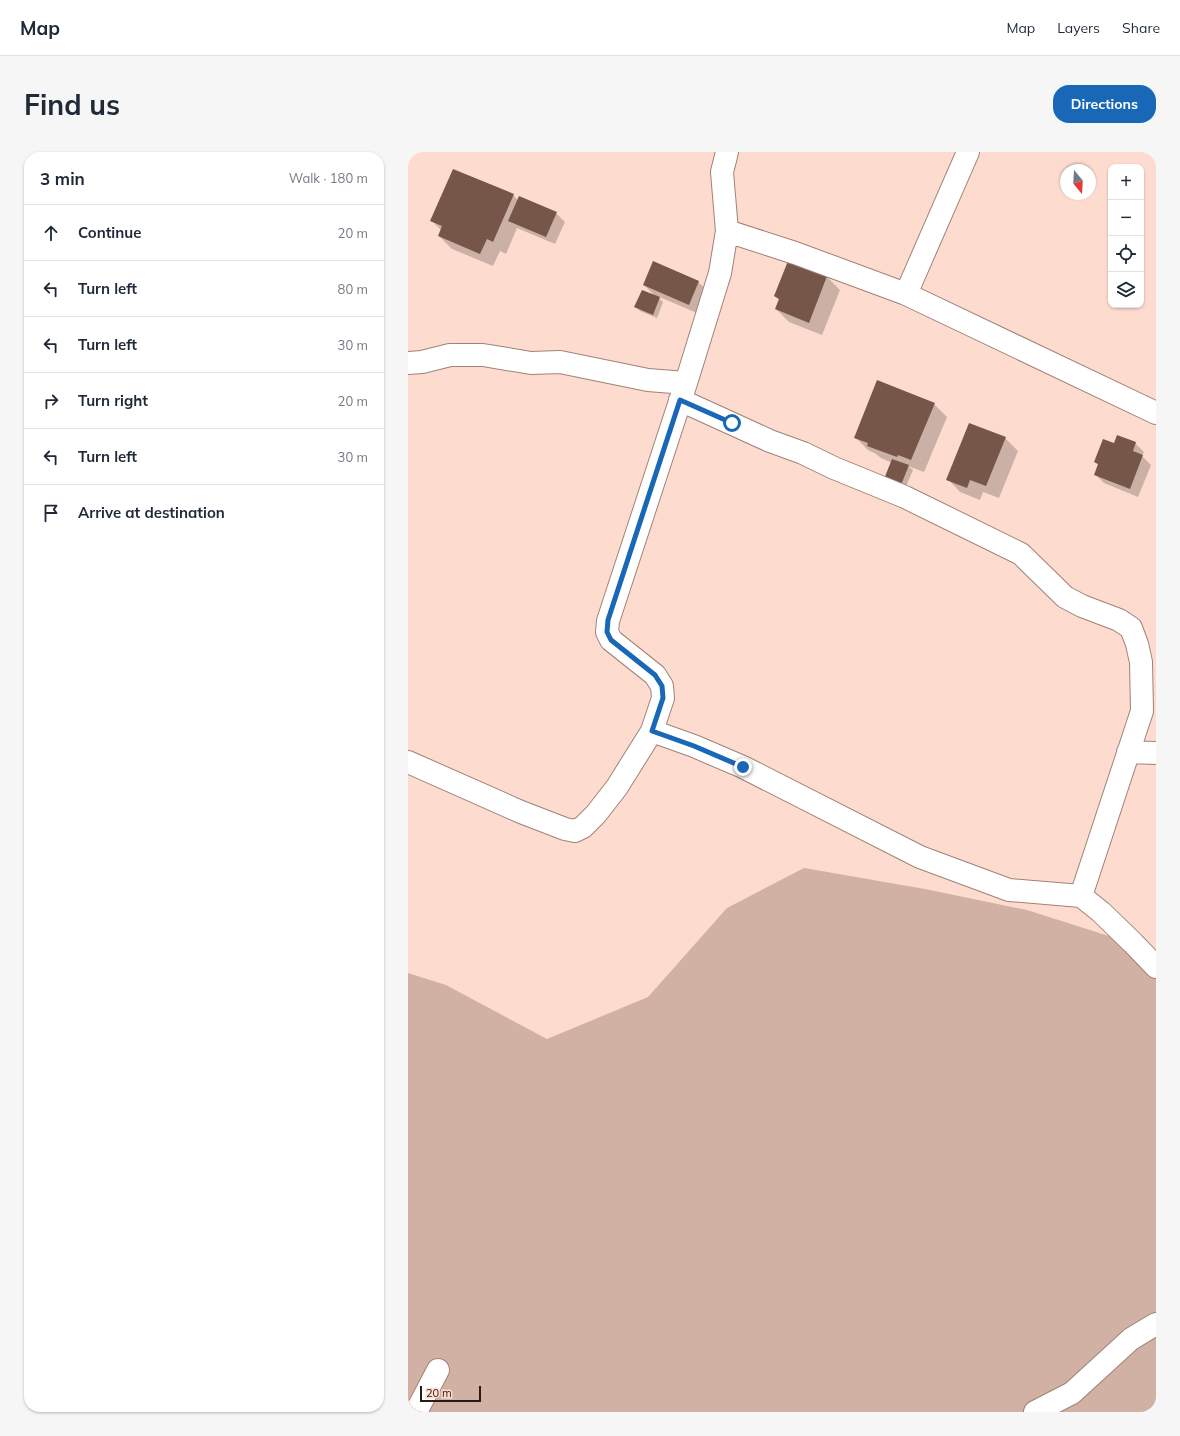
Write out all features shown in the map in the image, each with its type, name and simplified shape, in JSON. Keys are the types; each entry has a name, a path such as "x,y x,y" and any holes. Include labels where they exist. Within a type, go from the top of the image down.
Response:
{"street":[{"path":"408,762 521,812 574,831 583,827 596,814 617,787 652,731 663,698 662,686 655,675 611,640 607,632 608,620 720,274 727,231 722,172 727,152"},
{"path":"906,294 968,152"},
{"path":"727,231 795,253 906,294 1156,413"},
{"path":"408,363 422,362 450,355 483,355 531,363 560,362 648,380 683,391 770,441 803,453 834,468 905,497 1021,554 1065,597 1082,606 1119,620 1131,628 1137,644 1141,662 1142,711 1080,896"},
{"path":"652,731 694,746 743,767 920,857 1009,890 1080,896 1101,912 1156,967"},
{"path":"1128,752 1156,753"},
{"path":"1035,1412 1072,1393 1131,1339 1156,1324"},
{"path":"416,1412 438,1370"}],"shaded area":[{"path":"804,868 925,889 1027,910 1156,951 1156,1412 408,1412 408,973 446,985 547,1039 648,997 727,908"}],"building":[{"path":"453,169 514,194 493,242 487,239 480,254 438,236 442,226 430,221"},
{"path":"519,196 557,212 546,237 508,221"},
{"path":"653,261 699,281 689,305 643,285"},
{"path":"788,261 827,276 809,323 775,309 779,299 774,296"},
{"path":"642,290 660,297 653,315 634,307"},
{"path":"877,380 935,403 911,460 898,455 897,457 867,446 868,443 854,438"},
{"path":"969,423 1006,437 986,486 970,480 967,488 946,480"},
{"path":"1117,435 1136,442 1133,451 1143,455 1130,489 1094,475 1098,464 1094,462 1103,439 1114,443"},
{"path":"892,459 909,465 901,485 884,479"}],"route":[{"path":"732,423 680,400 608,620 607,632 611,640 655,675 662,686 663,698 652,731 694,746 743,767"}]}
